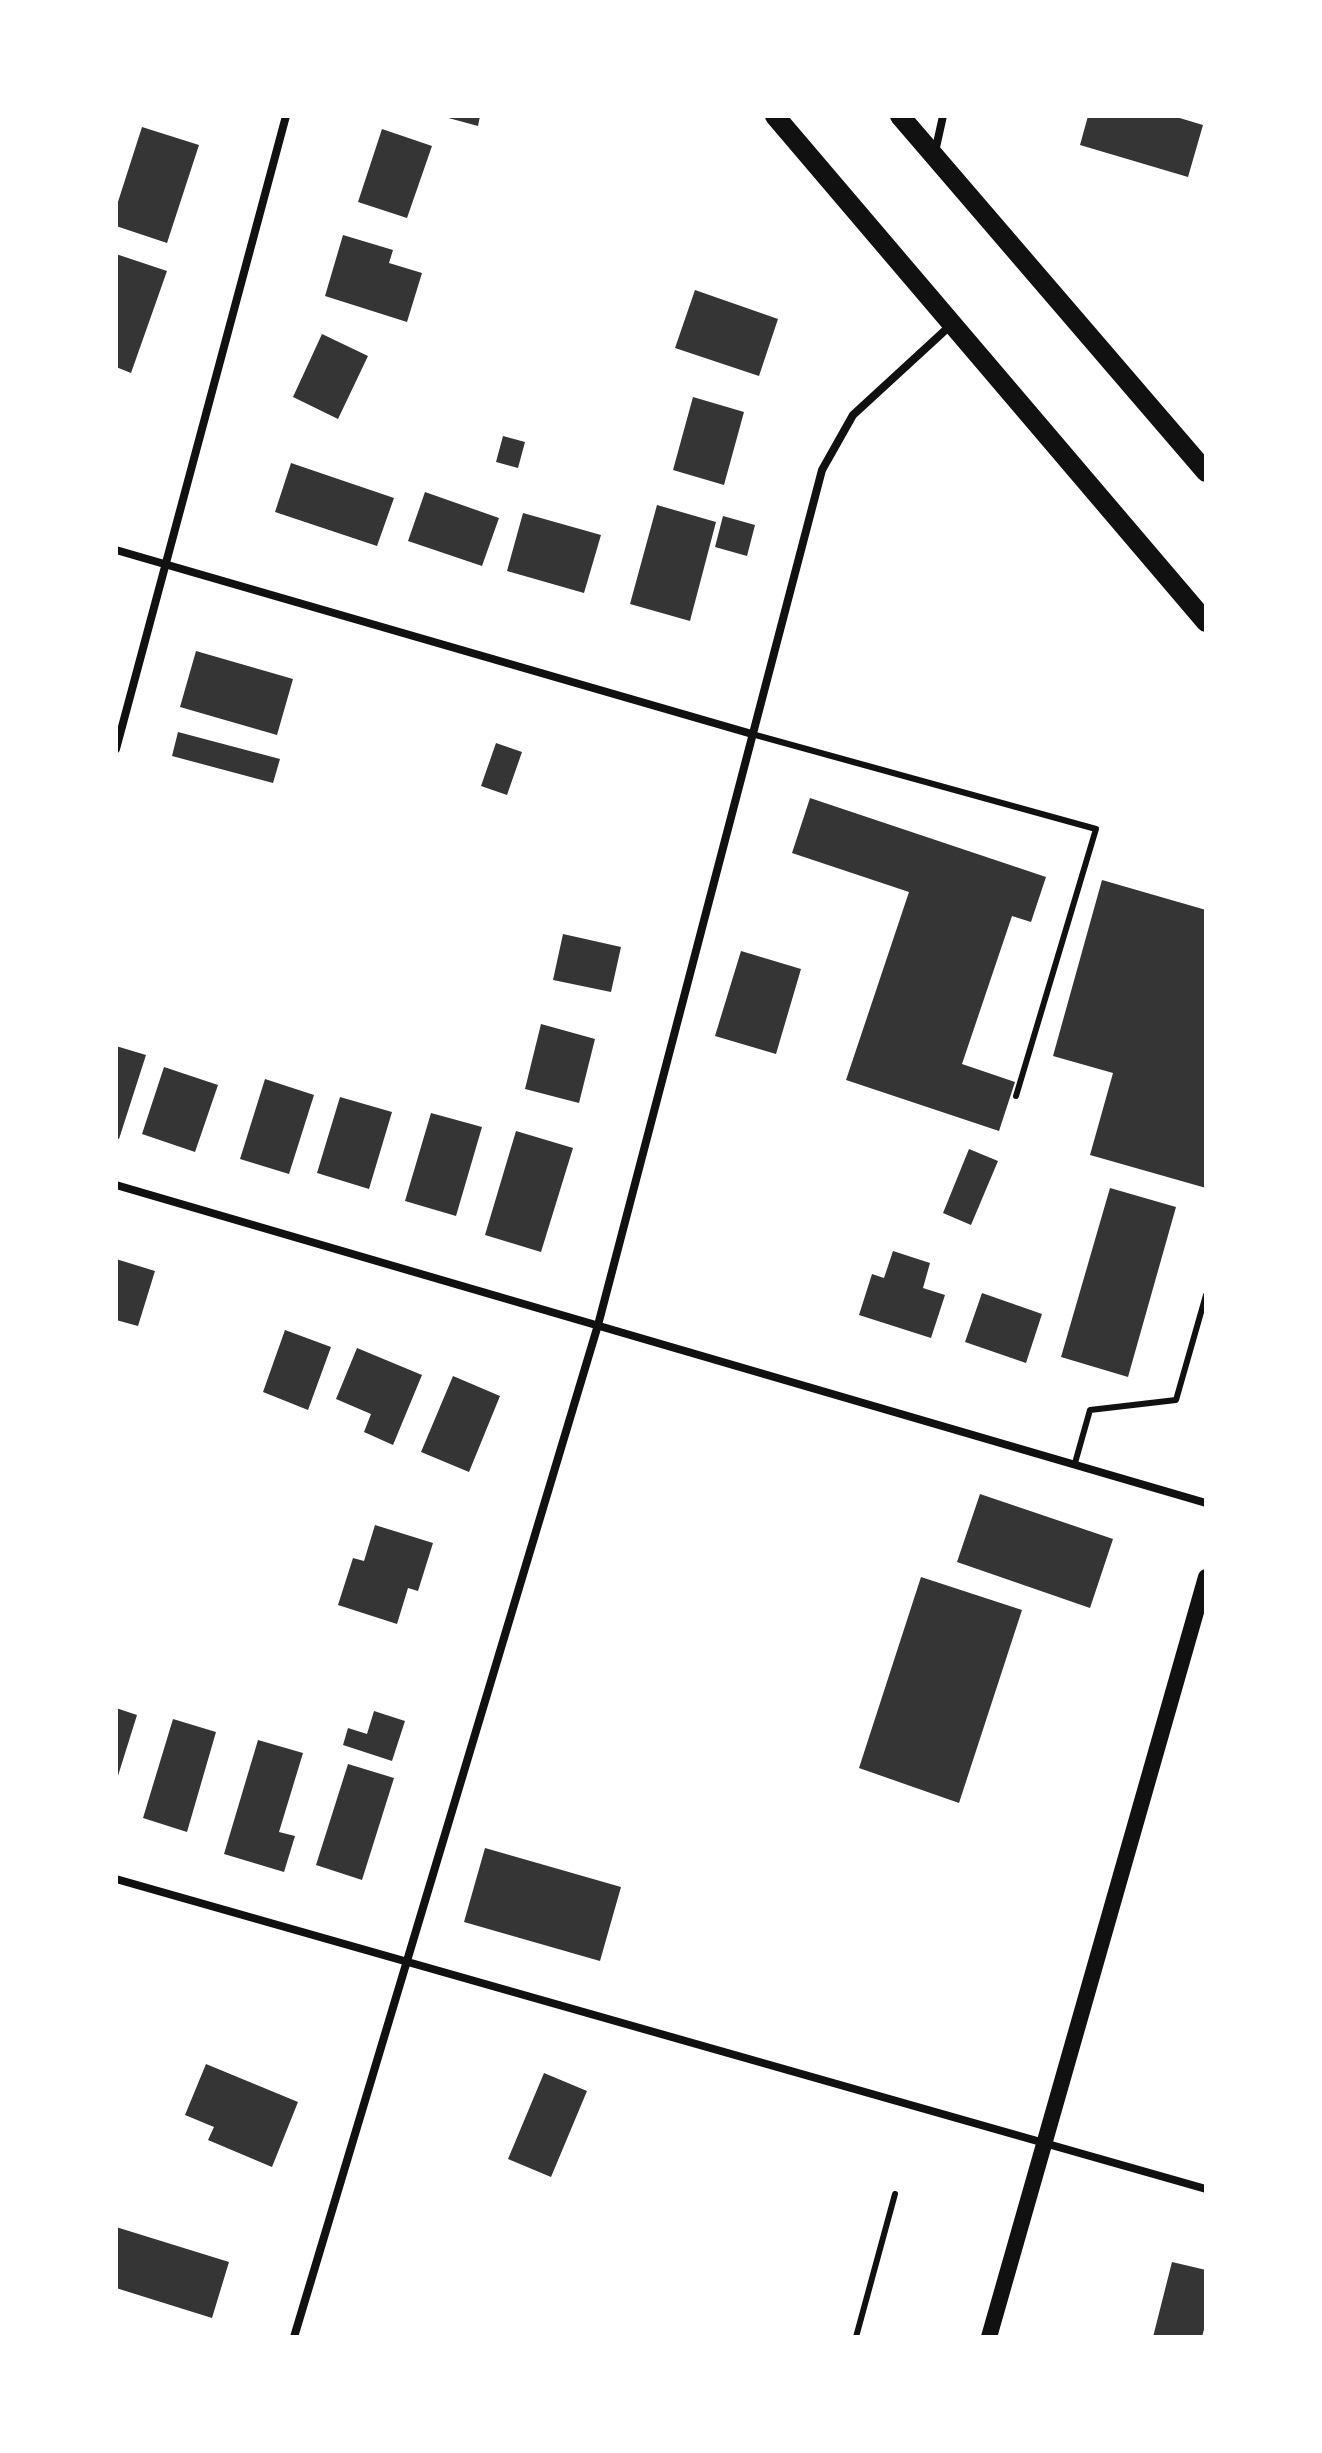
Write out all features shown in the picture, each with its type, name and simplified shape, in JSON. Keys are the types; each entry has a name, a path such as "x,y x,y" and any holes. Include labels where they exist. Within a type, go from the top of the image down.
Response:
{"main road":[{"path":"775,116 1206,622"},
{"path":"900,116 1206,472"},
{"path":"989,2337 1042,2142 1206,1577"}],"street":[{"path":"116,749 286,116"},
{"path":"934,156 943,116"},
{"path":"294,2337 598,1325 822,470 853,415 952,324"},
{"path":"116,550 752,734"},
{"path":"116,1185 1206,1503"},
{"path":"116,1879 1206,2189"}],"lane":[{"path":"752,734 1096,829 1016,1096"},
{"path":"1075,1463 1090,1410 1176,1400 1206,1295"},
{"path":"856,2337 895,2194"}],"building":[{"path":"441,116 480,116 478,126"},
{"path":"1088,116 1173,116 1203,125 1188,177 1080,145"},
{"path":"142,127 199,145 167,243 116,226 116,208"},
{"path":"382,129 432,146 407,218 358,202"},
{"path":"343,235 393,250 389,263 422,273 407,322 325,296"},
{"path":"116,254 167,271 131,373 116,367"},
{"path":"695,290 778,319 759,376 675,348"},
{"path":"322,334 368,356 338,419 293,397"},
{"path":"693,397 744,412 724,485 673,470"},
{"path":"503,436 525,442 518,468 496,462"},
{"path":"291,463 394,498 377,546 275,512"},
{"path":"425,492 499,518 482,566 408,541"},
{"path":"657,505 716,522 690,621 630,604"},
{"path":"523,513 601,535 584,593 507,571"},
{"path":"723,516 755,525 747,556 715,547"},
{"path":"196,651 293,679 277,735 180,707"},
{"path":"178,732 280,759 273,783 172,756"},
{"path":"496,743 522,752 507,795 481,786"},
{"path":"810,798 1046,877 1031,922 1012,916 962,1064 1015,1082 999,1131 846,1080 909,892 792,853"},
{"path":"1102,880 1206,910 1206,1188 1090,1155 1113,1073 1053,1056"},
{"path":"563,934 621,947 611,992 553,980"},
{"path":"741,951 801,969 776,1054 715,1036"},
{"path":"541,1024 595,1039 579,1103 525,1089"},
{"path":"116,1046 146,1055 119,1139 116,1138"},
{"path":"164,1067 218,1085 195,1152 142,1134"},
{"path":"265,1079 314,1095 289,1174 240,1159"},
{"path":"340,1097 392,1112 369,1189 317,1173"},
{"path":"431,1113 482,1127 456,1216 405,1201"},
{"path":"516,1131 573,1148 541,1252 485,1235"},
{"path":"969,1149 998,1161 971,1225 943,1213"},
{"path":"1110,1188 1176,1207 1128,1377 1061,1357"},
{"path":"893,1251 930,1263 923,1288 945,1295 931,1338 859,1315 872,1274 884,1278"},
{"path":"116,1259 155,1271 138,1326 116,1320"},
{"path":"982,1293 1042,1314 1026,1363 965,1342"},
{"path":"285,1330 331,1347 308,1410 263,1392"},
{"path":"357,1348 422,1375 393,1445 364,1432 371,1414 336,1399"},
{"path":"453,1376 500,1396 469,1472 421,1452"},
{"path":"980,1494 1113,1539 1090,1608 957,1562"},
{"path":"375,1525 433,1543 418,1591 408,1588 397,1624 338,1605 353,1558 364,1561"},
{"path":"921,1577 1022,1610 959,1803 859,1768"},
{"path":"116,1708 137,1715 117,1779 116,1779"},
{"path":"374,1711 405,1721 392,1761 343,1745 348,1728 367,1734"},
{"path":"173,1719 216,1732 187,1832 143,1818"},
{"path":"258,1740 303,1753 279,1832 295,1836 284,1872 224,1854"},
{"path":"348,1764 394,1778 362,1880 316,1865"},
{"path":"485,1848 621,1887 600,1961 464,1922"},
{"path":"206,2064 298,2102 272,2167 208,2140 214,2127 185,2115"},
{"path":"544,2073 587,2091 551,2177 508,2159"},
{"path":"116,2227 229,2262 212,2318 116,2288"},
{"path":"1172,2262 1206,2270 1206,2322 1202,2337 1153,2337"}]}
